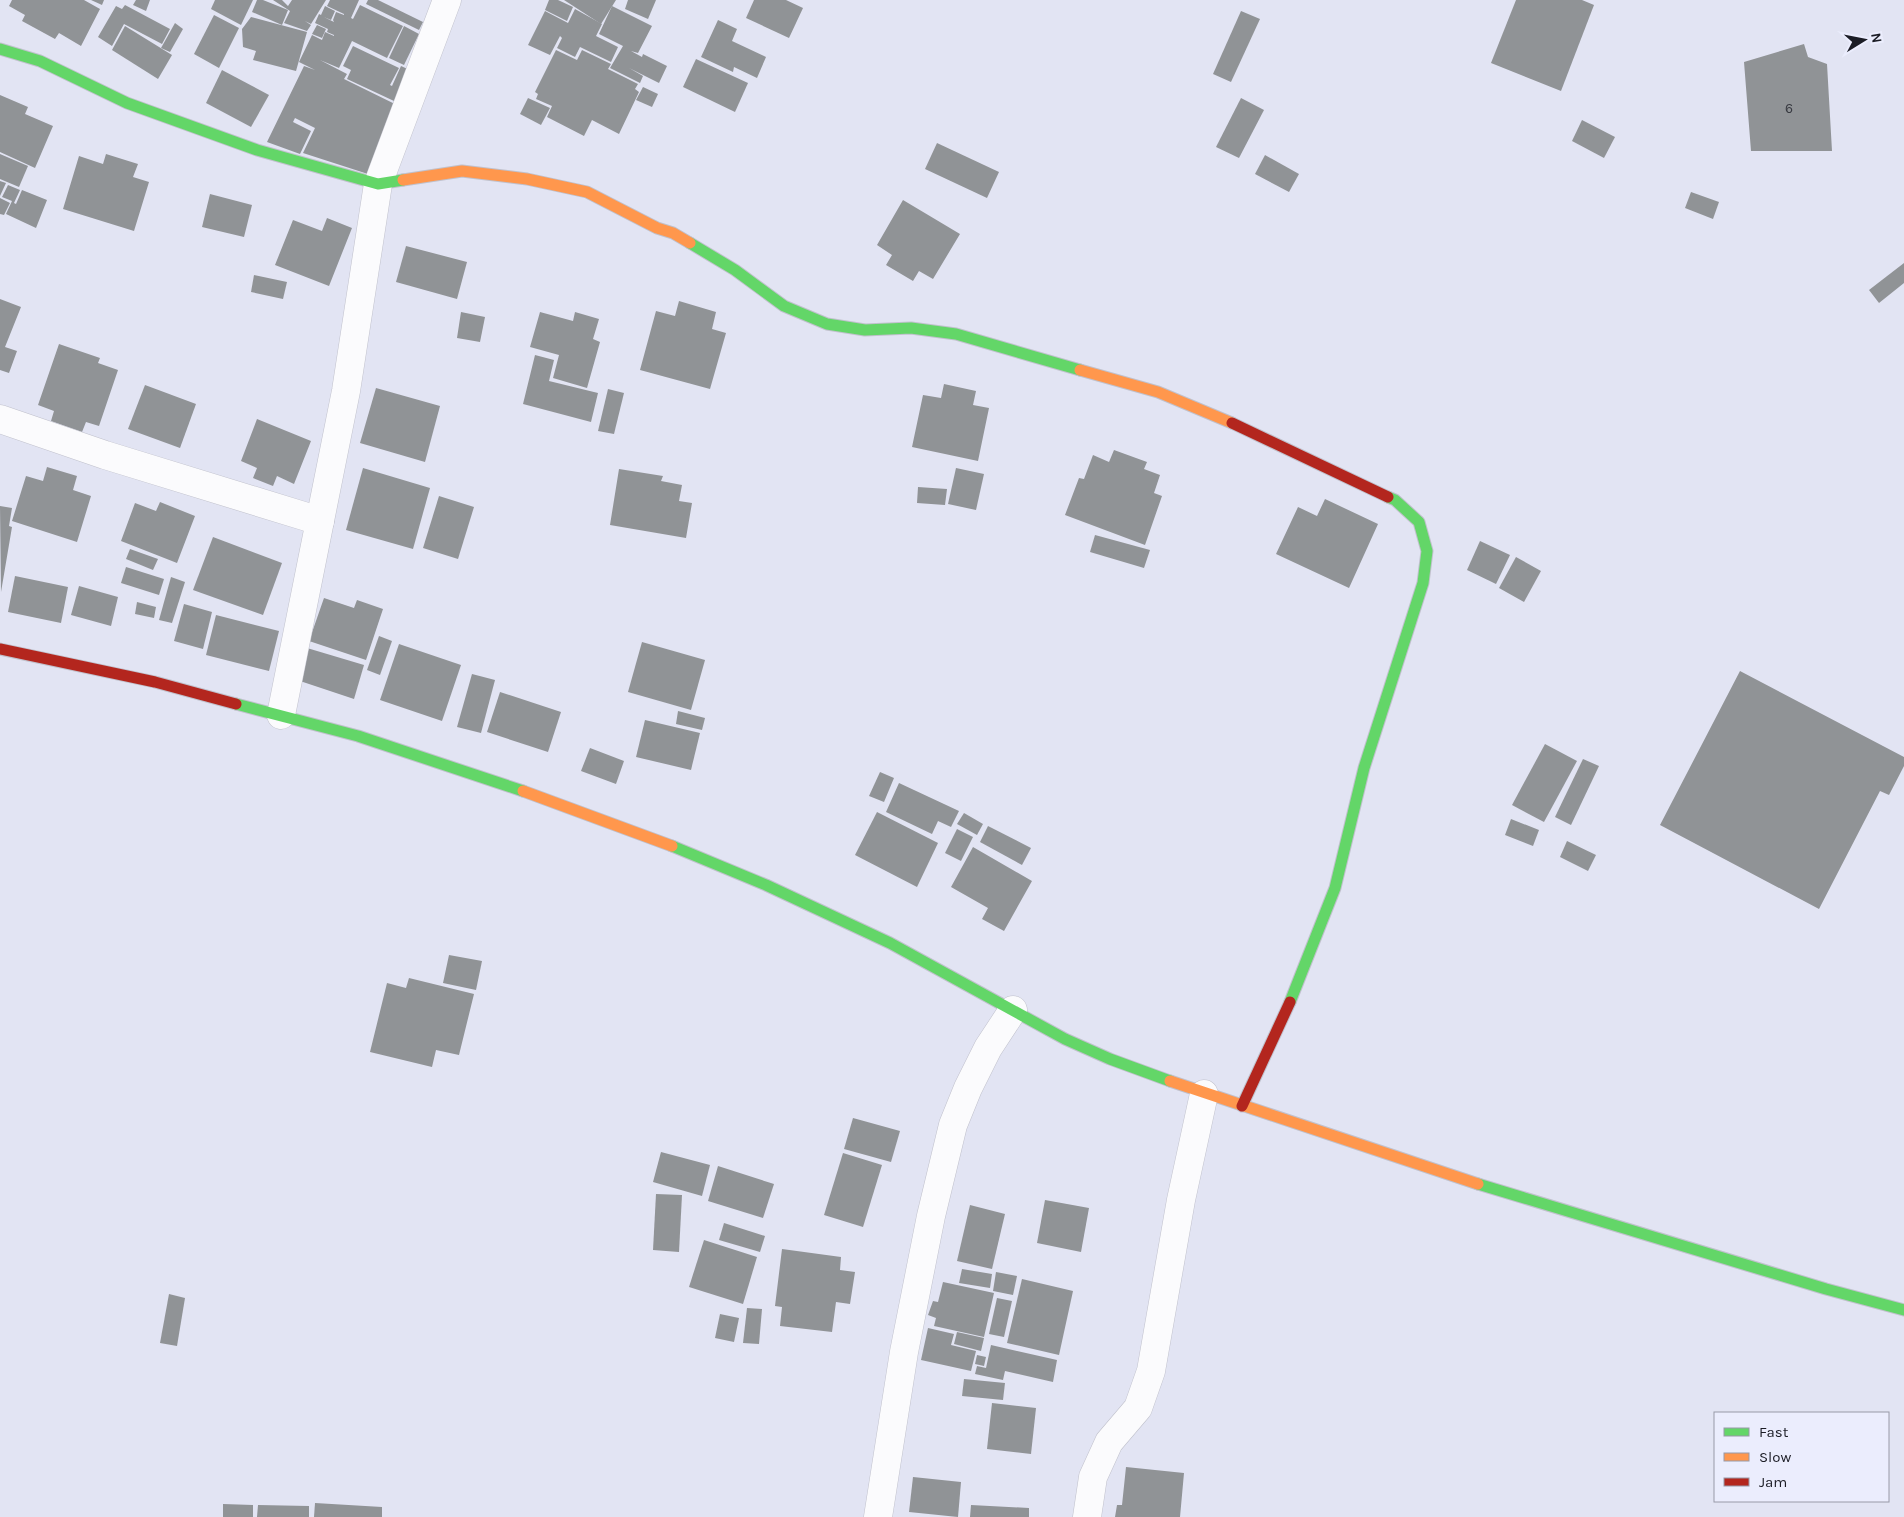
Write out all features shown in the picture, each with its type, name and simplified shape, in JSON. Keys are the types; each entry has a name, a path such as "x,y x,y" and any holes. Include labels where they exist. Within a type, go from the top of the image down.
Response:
{"street":[{"path":"281,715 346,392 378,184 447,0"},
{"path":"0,49 40,61 127,103 248,147 378,184 462,171 527,178 587,192 657,228 672,233 735,270 784,306 827,324 865,330 911,328 956,334 1158,392 1245,429 1395,500 1419,522 1427,551 1423,583 1364,768 1335,888 1294,993 1242,1106"},
{"path":"0,419 105,455 320,521"},
{"path":"0,649 155,682 281,715 367,739 531,794 672,846 766,885 890,943 1065,1039 1110,1059 1204,1094 1484,1186 1826,1289 1904,1310"},
{"path":"878,1517 904,1352 931,1216 953,1126 968,1088 988,1048 1012,1010"},
{"path":"1087,1517 1093,1477 1109,1442 1138,1408 1151,1371 1181,1200 1204,1094"}],"building":[{"path":"12,0 84,0 100,9 81,46 59,33 55,39 22,21 25,15 9,6"},
{"path":"91,0 104,0 102,5"},
{"path":"136,0 150,0 146,11 133,5"},
{"path":"215,0 253,0 241,25 211,9"},
{"path":"257,0 263,0 288,10 282,25 252,12"},
{"path":"273,0 282,0 288,6 292,0 326,0 311,24 305,21 311,25 307,31 284,23 290,11"},
{"path":"330,0 359,0 351,18 353,19 360,5 403,26 387,58 352,41 339,68 320,60 347,74 344,79 403,108 371,175 303,153 315,128 295,118 293,122 311,131 300,154 267,142 304,66 315,70 299,62 312,35 322,40 325,32 334,36 327,32 328,29 315,23 319,14 321,15 325,6 335,11 331,20 324,17 334,22 336,12 344,15 327,6"},
{"path":"368,0 378,0 423,22 419,30 366,4"},
{"path":"549,0 558,0 573,7 567,21 545,10"},
{"path":"564,0 616,0 601,24"},
{"path":"628,0 656,0 648,19 625,9"},
{"path":"754,0 786,0 803,8 789,38 746,18"},
{"path":"1516,0 1582,0 1594,5 1561,91 1491,63"},
{"path":"125,5 170,29 162,44 124,24 112,46 98,37 116,6 122,9"},
{"path":"612,6 652,26 638,53 631,51 642,57 643,54 667,66 659,83 629,68 643,76 640,83 610,68 623,46 599,34"},
{"path":"575,9 602,24 596,36 618,47 611,62 580,47 575,57 557,48 562,38 560,36 550,55 528,45 545,11 568,23"},
{"path":"1241,11 1260,19 1231,82 1213,74"},
{"path":"214,15 239,28 219,68 194,54"},
{"path":"251,17 307,32 296,71 253,60 256,51 243,47 242,29"},
{"path":"718,20 737,29 732,41 766,57 757,78 734,67 733,72 701,57"},
{"path":"175,23 183,29 170,52 161,48"},
{"path":"317,25 326,29 322,38 312,34"},
{"path":"125,26 172,55 158,79 112,50"},
{"path":"404,26 419,34 404,65 389,58"},
{"path":"1804,44 1808,57 1827,64 1832,151 1751,151 1744,62"},
{"path":"353,46 399,68 390,85 392,86 401,66 412,71 394,101 347,79 351,70 343,66"},
{"path":"556,50 577,60 582,50 611,64 608,69 638,84 635,89 639,92 619,134 592,120 584,136 547,117 552,106 536,99 538,94 535,92"},
{"path":"696,59 748,83 735,112 683,87"},
{"path":"222,70 269,95 251,127 206,103"},
{"path":"643,87 658,94 652,107 636,100"},
{"path":"0,95 28,107 25,114 53,126 35,168 0,152"},
{"path":"528,98 550,108 541,125 520,114"},
{"path":"1241,98 1264,110 1239,158 1216,147"},
{"path":"1582,120 1615,137 1604,158 1572,141"},
{"path":"937,143 999,172 987,198 925,169"},
{"path":"0,154 28,166 19,187 0,179"},
{"path":"106,154 138,164 133,177 149,182 134,231 63,209 79,156 103,164"},
{"path":"1265,155 1299,174 1289,192 1255,174"},
{"path":"0,181 6,183 0,196"},
{"path":"8,185 20,190 14,203 16,204 22,190 47,200 36,228 6,214 12,201 2,197"},
{"path":"1691,192 1719,202 1713,219 1685,208"},
{"path":"210,194 252,205 244,237 202,227"},
{"path":"0,198 10,203 4,215 0,214"},
{"path":"903,200 960,234 933,279 919,271 913,281 886,265 892,255 877,245"},
{"path":"327,218 352,228 329,286 275,265 293,220 322,231"},
{"path":"406,246 467,262 457,299 396,282"},
{"path":"1904,263 1904,283 1879,303 1869,290"},
{"path":"254,275 287,282 283,299 251,292"},
{"path":"0,299 21,307 5,347 17,351 9,373 0,370"},
{"path":"679,301 716,312 712,329 726,333 710,389 640,370 656,311 675,316"},
{"path":"461,312 485,317 480,342 457,338"},
{"path":"540,312 573,321 575,312 599,319 593,339 600,342 587,388 553,378 559,355 530,347"},
{"path":"59,344 100,358 98,363 118,370 99,426 86,422 82,432 51,421 54,411 38,405"},
{"path":"535,355 554,360 549,381 598,393 591,422 523,404"},
{"path":"944,384 976,391 973,405 989,408 978,461 912,447 923,395 941,398"},
{"path":"145,385 196,404 180,448 128,429"},
{"path":"376,388 440,406 425,462 360,443"},
{"path":"608,389 624,393 614,434 598,431"},
{"path":"257,419 311,441 294,484 277,476 273,486 253,478 257,468 241,461"},
{"path":"1114,450 1147,462 1144,469 1160,475 1154,493 1162,496 1145,545 1065,515 1079,478 1084,479 1093,455 1109,462"},
{"path":"47,467 77,476 73,490 91,496 77,542 12,521 26,476 43,481"},
{"path":"363,468 430,488 413,549 346,530"},
{"path":"956,468 984,474 976,510 948,504"},
{"path":"619,469 663,476 661,481 682,485 679,501 692,503 686,538 610,525"},
{"path":"918,487 947,489 945,505 917,503"},
{"path":"439,496 474,507 458,559 423,548"},
{"path":"1325,499 1378,524 1349,588 1276,554 1298,507 1317,516"},
{"path":"160,502 195,516 177,563 121,541 135,503 156,511"},
{"path":"0,506 12,508 9,526 12,527 1,592"},
{"path":"1095,535 1150,550 1144,568 1090,552"},
{"path":"213,537 282,563 263,615 193,590"},
{"path":"1480,541 1510,555 1496,584 1467,570"},
{"path":"130,549 158,559 153,570 126,559"},
{"path":"1516,557 1541,571 1524,602 1499,588"},
{"path":"126,567 164,579 159,595 121,583"},
{"path":"15,576 68,587 61,623 8,612"},
{"path":"171,577 185,582 172,623 159,620"},
{"path":"79,586 118,597 111,626 71,615"},
{"path":"324,598 354,608 357,600 383,609 366,660 309,641"},
{"path":"137,602 156,607 154,618 135,614"},
{"path":"184,604 212,612 203,649 174,641"},
{"path":"216,615 279,631 269,671 206,655"},
{"path":"379,636 392,641 380,675 367,670"},
{"path":"642,642 705,660 691,710 628,692"},
{"path":"399,644 461,665 442,721 380,700"},
{"path":"307,648 364,665 354,699 297,680"},
{"path":"1740,671 1904,757 1904,766 1889,795 1880,791 1819,909 1660,825"},
{"path":"472,674 495,680 481,733 457,727"},
{"path":"500,692 561,712 548,752 487,732"},
{"path":"678,711 705,718 702,730 676,724"},
{"path":"645,720 700,733 691,770 636,757"},
{"path":"1545,744 1577,761 1544,822 1512,805"},
{"path":"590,748 624,761 616,784 581,771"},
{"path":"1583,759 1599,766 1571,825 1555,817"},
{"path":"880,772 894,778 884,802 869,796"},
{"path":"899,783 959,811 951,827 938,821 932,834 886,812"},
{"path":"877,812 938,843 917,887 855,855"},
{"path":"964,813 983,824 977,835 957,824"},
{"path":"1511,819 1539,830 1533,846 1505,835"},
{"path":"988,826 1031,848 1022,865 980,842"},
{"path":"957,829 973,837 961,861 945,853"},
{"path":"1567,841 1596,855 1588,871 1560,857"},
{"path":"973,847 1032,881 1004,931 982,919 988,908 951,887"},
{"path":"449,955 482,961 476,990 443,983"},
{"path":"409,978 474,994 459,1055 436,1050 432,1067 370,1052 387,983 406,988"},
{"path":"853,1118 900,1131 891,1162 844,1149"},
{"path":"661,1152 710,1165 702,1196 653,1182"},
{"path":"843,1153 882,1165 863,1227 824,1215"},
{"path":"718,1166 774,1184 763,1218 708,1201"},
{"path":"656,1194 682,1195 679,1252 653,1250"},
{"path":"1045,1200 1089,1208 1081,1252 1037,1243"},
{"path":"970,1205 1005,1214 992,1269 957,1261"},
{"path":"724,1223 765,1236 760,1252 719,1240"},
{"path":"704,1240 757,1257 743,1304 689,1287"},
{"path":"782,1249 841,1257 840,1270 855,1272 850,1304 836,1302 832,1332 780,1326 782,1307 775,1306"},
{"path":"962,1269 992,1274 990,1288 959,1283"},
{"path":"996,1272 1017,1276 1013,1295 993,1291"},
{"path":"1022,1279 1073,1291 1059,1355 1007,1343"},
{"path":"943,1282 994,1293 984,1337 934,1326 936,1318 928,1315 933,1301 938,1302"},
{"path":"169,1294 185,1298 177,1346 160,1343"},
{"path":"997,1298 1012,1301 1004,1337 989,1334"},
{"path":"747,1308 762,1309 759,1344 743,1343"},
{"path":"720,1314 739,1318 734,1342 715,1338"},
{"path":"928,1328 954,1334 951,1345 976,1351 971,1371 921,1360"},
{"path":"957,1332 984,1338 981,1351 954,1344"},
{"path":"991,1345 1057,1360 1053,1382 1005,1371 1003,1380 975,1374 977,1366 986,1368"},
{"path":"977,1355 986,1357 984,1366 975,1364"},
{"path":"964,1379 1005,1383 1003,1400 962,1396"},
{"path":"992,1403 1036,1408 1031,1454 987,1449"},
{"path":"1126,1467 1184,1473 1180,1517 1115,1517 1117,1505 1122,1505"},
{"path":"913,1477 961,1482 958,1517 909,1512"},
{"path":"315,1503 382,1507 382,1517 314,1517"},
{"path":"223,1504 253,1505 253,1517 223,1517"},
{"path":"258,1505 309,1506 309,1517 257,1517"},
{"path":"971,1505 1029,1508 1029,1517 970,1517"}],"traffic: fast":[{"path":"0,49 40,61 127,103 257,150 378,184 403,180"},
{"path":"690,243 735,270 784,306 827,324 865,330 911,328 956,334 1080,370"},
{"path":"1290,1002 1335,888 1364,768 1423,583 1427,551 1419,522 1395,500 1388,497"},
{"path":"236,704 358,736 523,791"},
{"path":"672,846 766,885 890,943 1065,1039 1110,1059 1170,1081"},
{"path":"1478,1184 1826,1289 1904,1310"}],"traffic: slow":[{"path":"403,180 462,171 527,179 587,192 690,243"},
{"path":"1080,370 1158,392 1232,423"},
{"path":"523,791 672,846"},
{"path":"1170,1081 1478,1184"}],"traffic: jam":[{"path":"1232,423 1388,497"},
{"path":"0,649 155,682 236,704"},
{"path":"1242,1106 1290,1002"}]}
